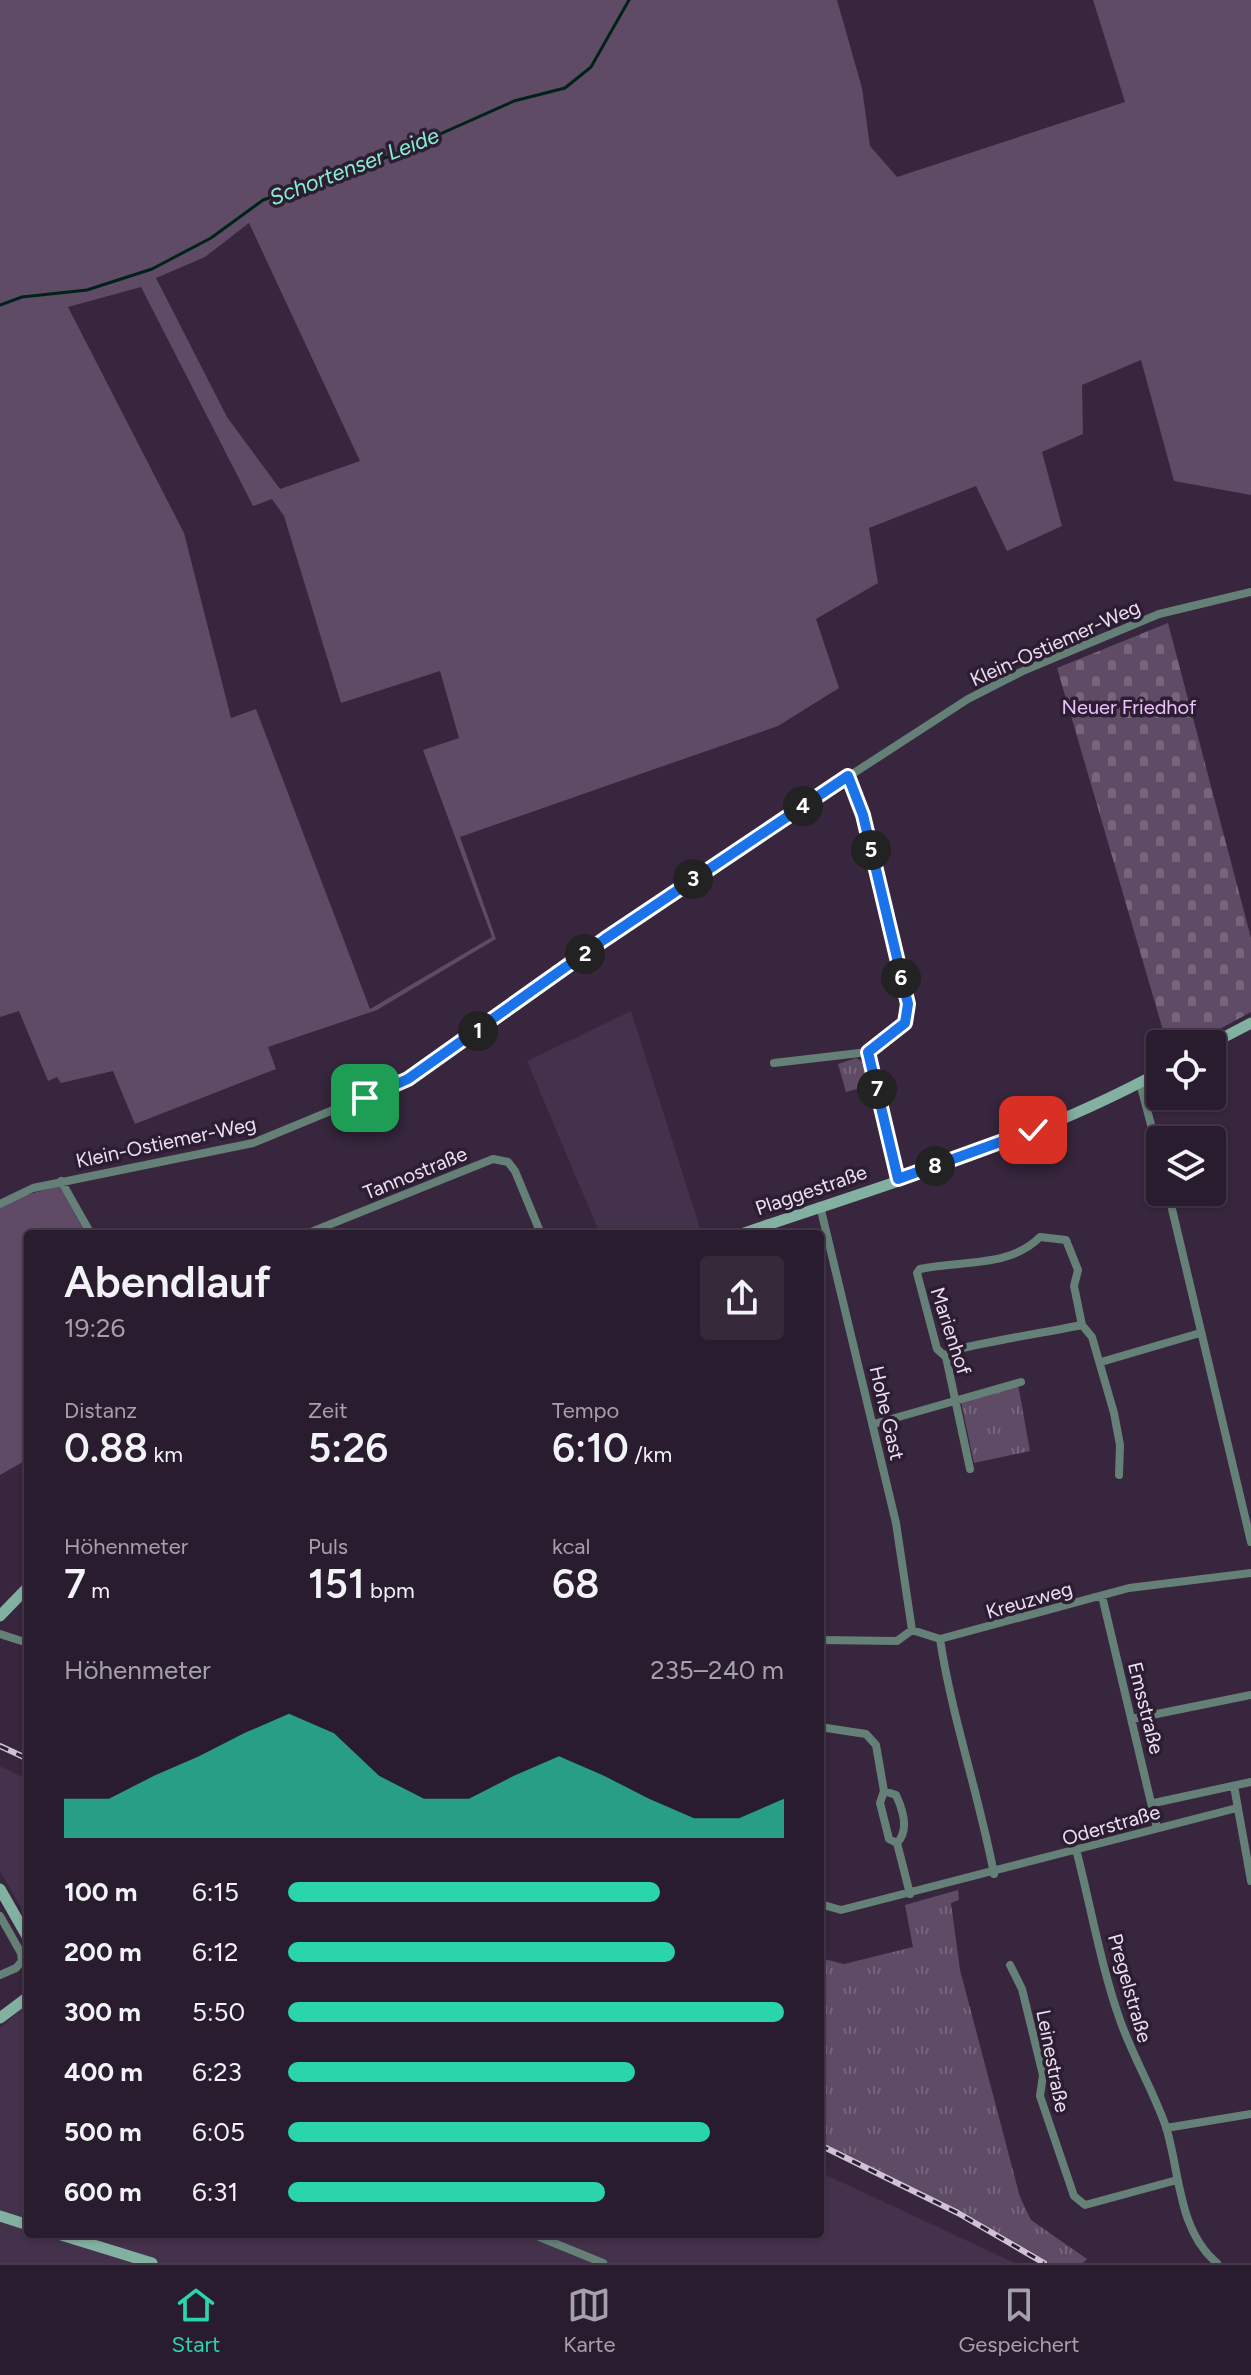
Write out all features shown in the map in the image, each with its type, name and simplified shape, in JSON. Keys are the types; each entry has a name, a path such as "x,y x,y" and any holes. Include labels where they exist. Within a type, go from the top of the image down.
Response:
{"street":[{"name":"Klein-Ostiemer-Weg","path":"0,1204 33,1188 61,1181 253,1143 408,1079 605,939 941,715 1025,670 1159,614 1251,592"},
{"path":"774,1063 868,1052 905,1023 909,1014 863,815 848,776"},
{"path":"1226,1036 1251,1023"},
{"path":"868,1052 898,1179"},
{"name":"Plaggestraße","path":"752,1230 1033,1130 1146,1080"},
{"path":"1140,1083 1151,1126"},
{"name":"Tannostraße","path":"316,1230 493,1159 508,1162 515,1171 539,1230"},
{"path":"61,1181 89,1230"},
{"name":"Hohe Gast","path":"820,1206 896,1523 912,1630"},
{"path":"1171,1206 1251,1542"},
{"name":"Marienhof","path":"970,1469 946,1357 937,1349 917,1273 920,1269 948,1263 983,1263 1026,1251 1040,1237 1066,1240 1078,1270 1074,1286 1082,1325 1092,1337 1101,1362 1120,1445 1119,1475"},
{"path":"946,1357 950,1351 985,1342 1008,1341 1082,1325"},
{"path":"1101,1362 1200,1333"},
{"name":"Marienhof","path":"874,1424 1021,1382"},
{"name":"Kreuzweg","path":"940,1639 1129,1588 1251,1573"},
{"path":"0,1616 24,1591"},
{"name":"Emsstraße","path":"1102,1596 1154,1803 1157,1828"},
{"path":"824,1640 897,1641 912,1630 940,1639 947,1682 980,1800 994,1874"},
{"path":"0,1634 24,1642"},
{"path":"1132,1719 1251,1695"},
{"path":"824,1728 866,1734 879,1754 884,1791 880,1803 885,1829 889,1839 897,1843"},
{"name":"Oderstraße","path":"1154,1803 1251,1782"},
{"path":"1234,1786 1251,1881"},
{"path":"884,1791 896,1795 899,1801 905,1828 897,1843 910,1894"},
{"name":"Oderstraße","path":"824,1905 841,1910 910,1894 1077,1853 1157,1828 1237,1808"},
{"name":"Pregelstraße","path":"1077,1853 1118,2014 1166,2128 1177,2180 1197,2241 1217,2263"},
{"path":"0,1889 24,1931"},
{"path":"0,1916 21,1953 22,1961 16,1968 0,1975"},
{"name":"Leinestraße","path":"1010,1965 1022,1989 1043,2075 1040,2096 1074,2196 1085,2205 1177,2180"},
{"path":"0,2018 24,2000"},
{"path":"1166,2128 1251,2114"},
{"path":"0,2216 24,2224"},
{"path":"71,2238 152,2263"},
{"path":"542,2238 603,2263"}],"shaded area":[{"path":"631,1011 701,1230 598,1230 527,1061"},
{"path":"0,1766 24,1778 24,1913 0,1871"},
{"path":"24,2007 24,2238 824,2238 824,2174 1015,2263 0,2263 0,2028"}],"green space":[{"path":"0,0 837,0 862,88 870,146 897,177 1125,102 1093,0 1251,0 1251,495 1174,481 1141,360 1082,385 1083,434 1042,452 1062,526 1007,551 976,486 869,528 878,583 816,619 839,688 778,726 460,837 496,939 377,1010 268,1047 276,1069 135,1124 113,1071 61,1083 57,1077 48,1081 19,1011 0,1017","holes":["249,223 360,461 280,489 227,417 156,278 205,257","141,287 253,506 272,499 284,516 341,703 440,671 459,738 423,750 492,937 370,1009 256,709 231,718 184,533 68,307"]},
{"name":"Neuer Friedhof","path":"1168,623 1251,938 1251,1012 1218,1030 1163,1030 1057,668"},
{"path":"856,1058 863,1062 870,1085 846,1092 838,1064"},
{"path":"59,1186 84,1230 24,1230 24,1461 0,1475 0,1208 19,1197"},
{"path":"1018,1384 1030,1451 974,1463 961,1402"},
{"path":"958,1890 959,1900 951,1903 960,1970 1020,2197 1031,2220 1087,2259 1083,2263 1048,2263 824,2144 824,1959 844,1964 913,1947 905,1905"}],"waterway":[{"name":"Schortenser Leide","path":"0,305 22,297 87,290 152,269 211,238 263,200 393,155 514,101 565,88 591,67 629,0"}],"railway":[{"path":"0,1746 24,1757"},
{"path":"824,2147 958,2213 1044,2263"}],"route":[{"path":"365,1098 408,1079 605,939 848,776 863,815 908,1004 909,1014 905,1023 868,1052 898,1179 1033,1130"}]}
